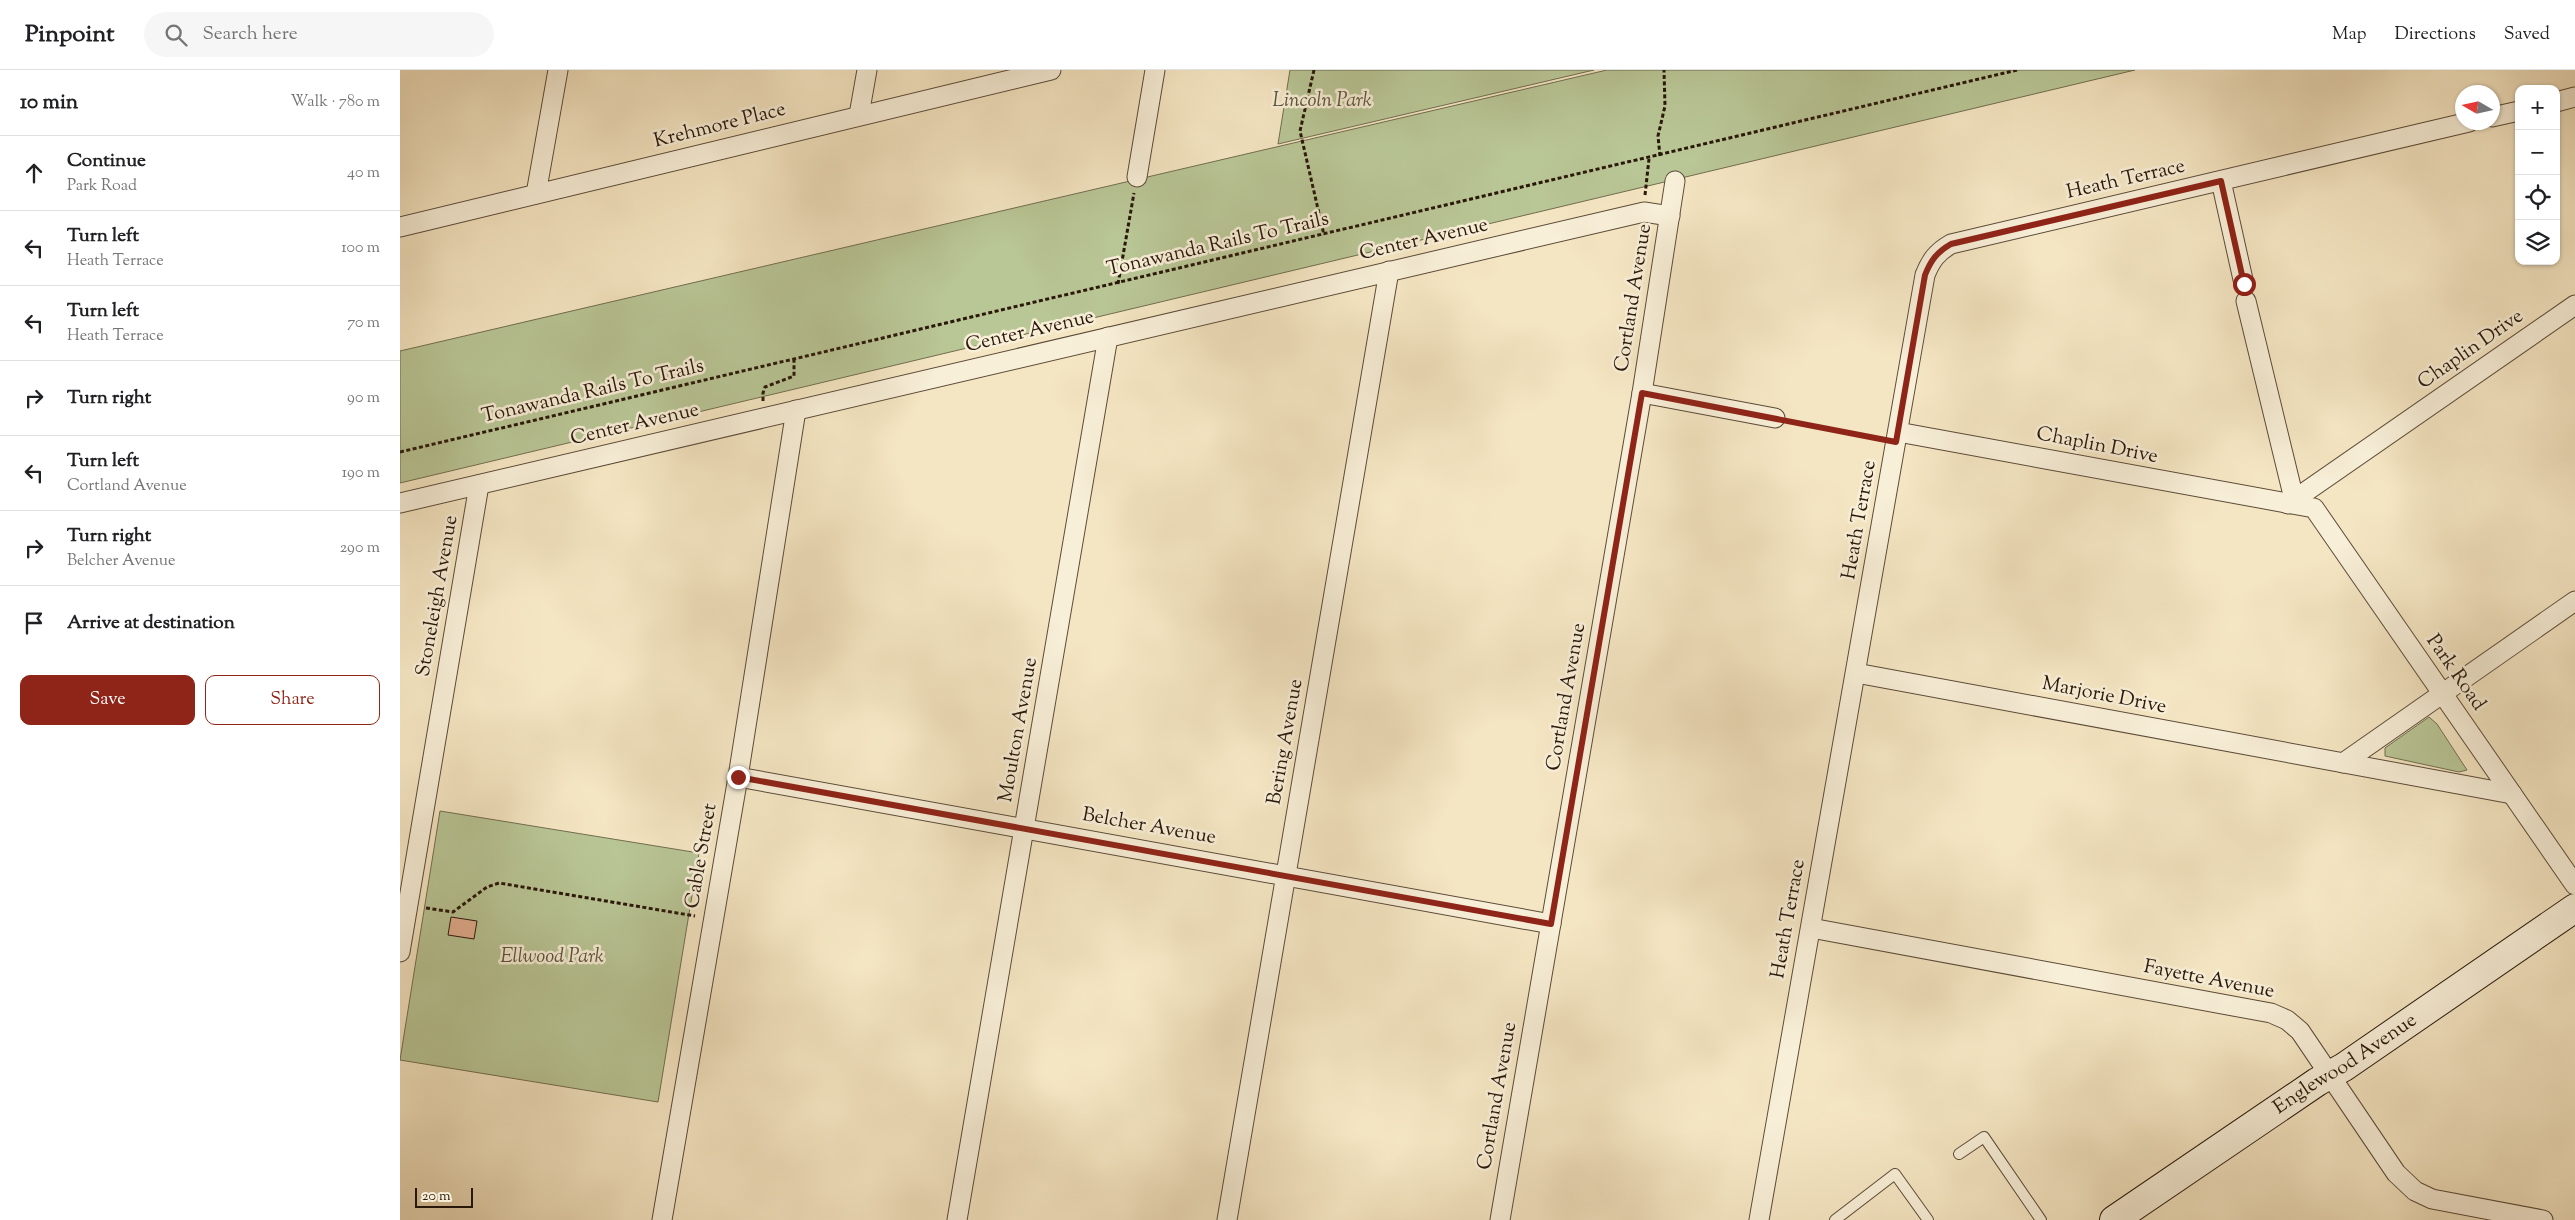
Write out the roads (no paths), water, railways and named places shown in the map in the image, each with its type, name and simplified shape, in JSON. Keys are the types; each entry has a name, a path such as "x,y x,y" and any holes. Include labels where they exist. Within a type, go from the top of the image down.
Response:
{"street":[{"path":"536,194 558,70"},
{"path":"859,116 867,70"},
{"name":"Krehmore Place","path":"400,227 1051,70"},
{"path":"1136,177 1155,70"},
{"path":"2560,101 2575,97"},
{"path":"2500,115 2515,112"},
{"name":"Heath Terrace","path":"1759,1220 1925,275 1930,261 1939,250 1951,244 2455,125"},
{"name":"Cortland Avenue","path":"1500,1220 1642,393 1675,181"},
{"path":"2221,181 2291,502"},
{"name":"Center Avenue","path":"400,504 1644,212 1670,216"},
{"name":"Bering Avenue","path":"1227,1220 1389,271"},
{"name":"Chaplin Drive","path":"1897,437 2291,502 2575,305"},
{"name":"Moulton Avenue","path":"957,1220 1108,337"},
{"path":"1642,393 1775,418"},
{"name":"Cable Street","path":"662,1220 738,777 796,410"},
{"name":"Stoneleigh Avenue","path":"400,952 480,485"},
{"name":"Park Road","path":"2291,502 2314,508 2575,885"},
{"path":"2343,763 2575,601"},
{"name":"Marjorie Drive","path":"1856,673 2512,794"},
{"name":"Belcher Avenue","path":"738,777 1025,827 1551,924"},
{"name":"Englewood Avenue","path":"2114,1220 2575,908"},
{"name":"Fayette Avenue","path":"1810,928 2271,1013 2287,1020 2300,1031 2396,1172 2415,1191 2432,1199 2544,1220"}],"lane":[{"path":"1959,1154 1984,1137 2041,1220"},
{"path":"1835,1220 1895,1174 1928,1220"}],"park label":[{"name":"Lincoln Park","path":"1322,101"},
{"name":"Ellwood Park","path":"552,957"}]}
